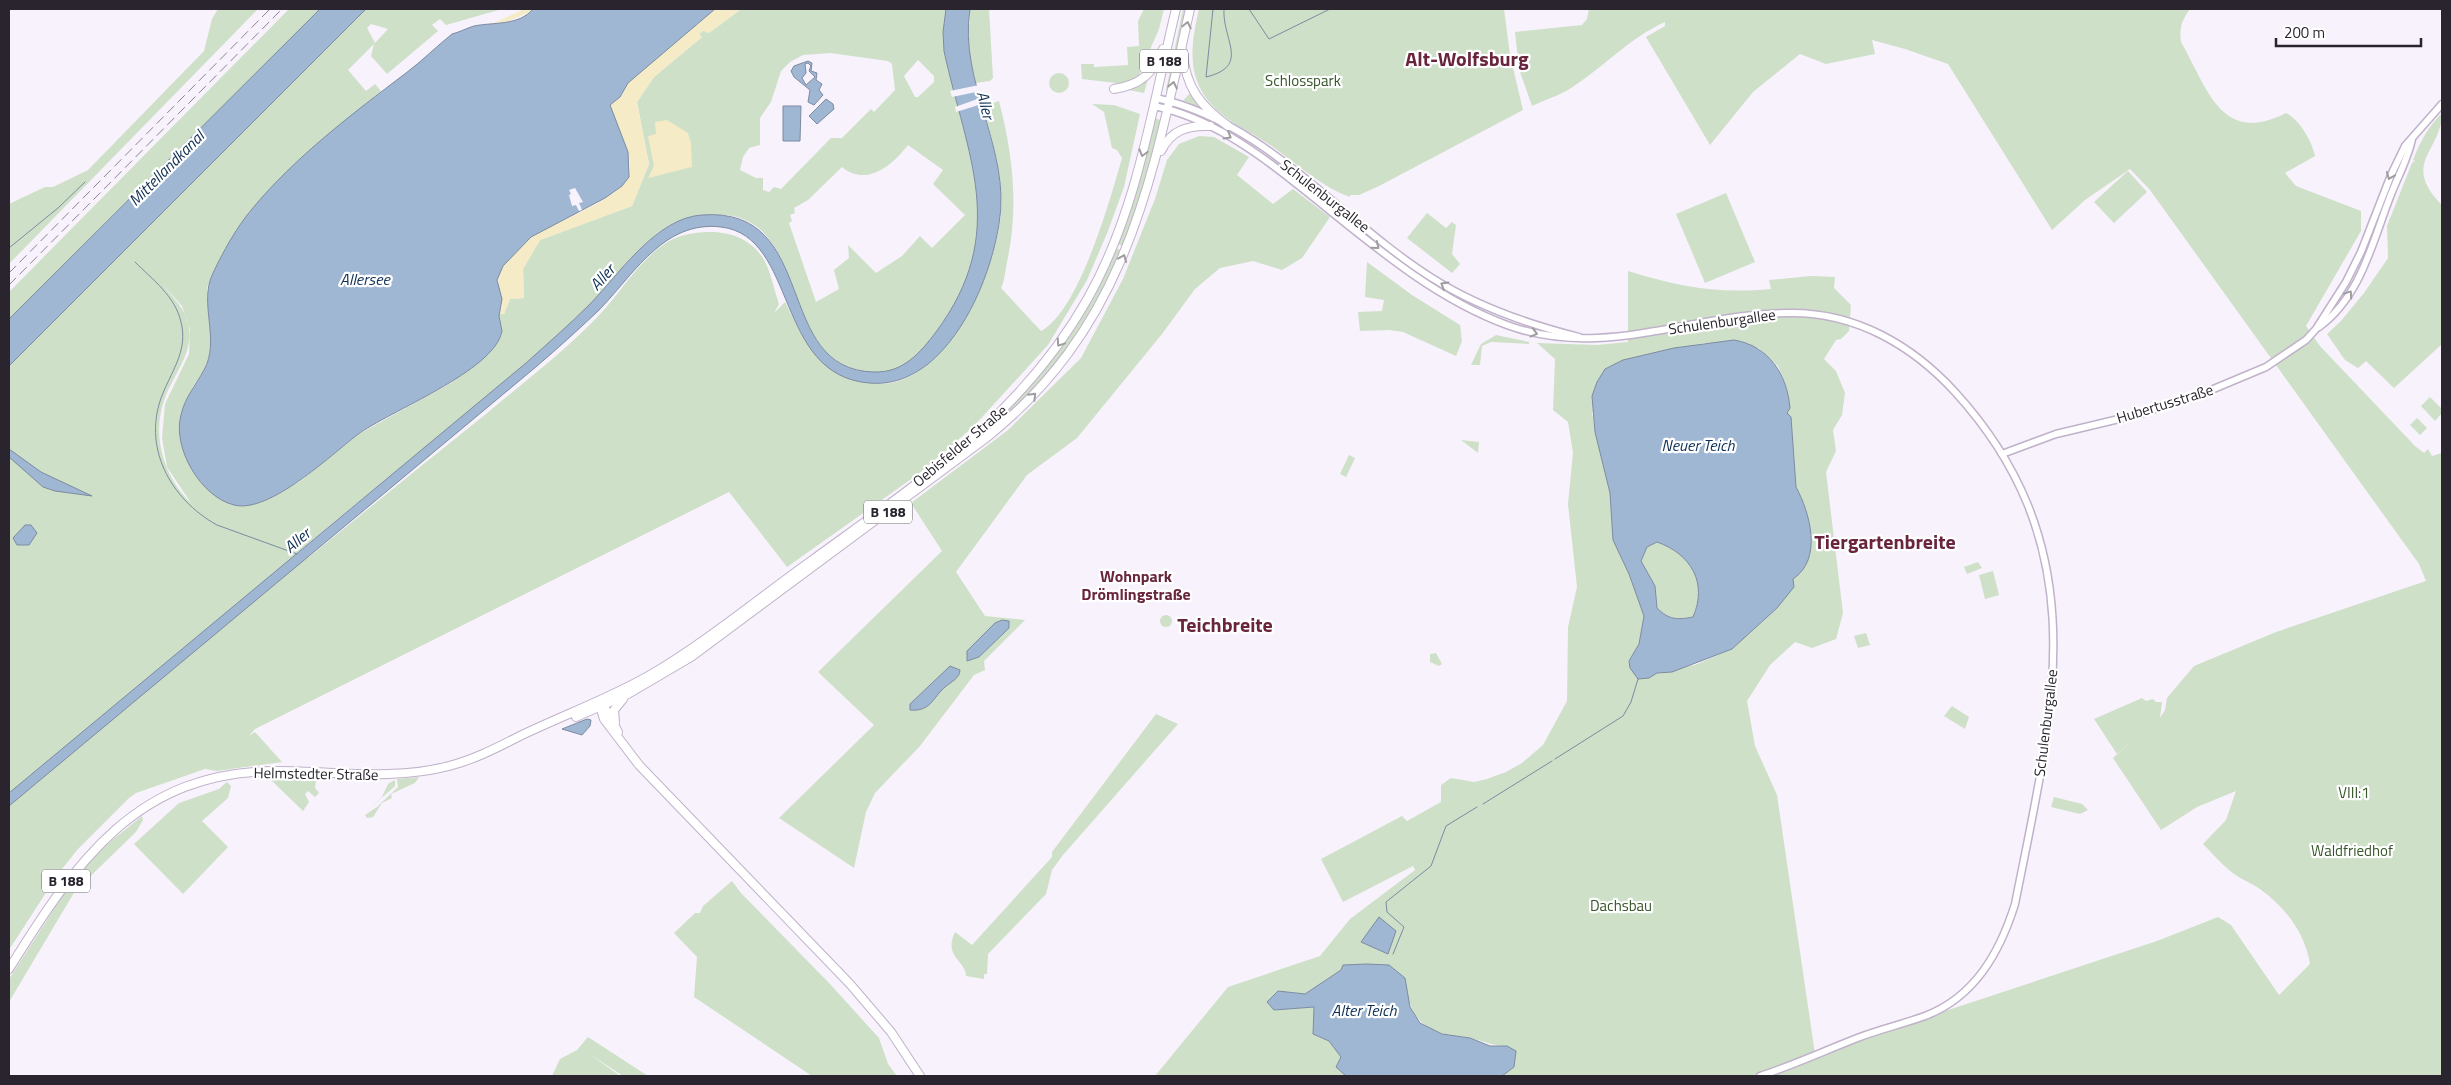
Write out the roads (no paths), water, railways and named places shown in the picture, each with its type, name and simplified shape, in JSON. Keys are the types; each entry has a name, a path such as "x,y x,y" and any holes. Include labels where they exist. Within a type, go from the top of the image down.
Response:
{"main road":[{"name":"Oebisfelder Straße","path":"601,704 609,696 650,675 680,656 881,510 981,432 1012,402 1057,348 1102,272 1132,194 1176,9"},
{"name":"B 188","path":"1154,166 1190,9"},
{"path":"1114,89 1136,84 1148,75 1158,62 1172,24"},
{"path":"1183,42 1186,74 1190,88 1205,108 1228,126"},
{"path":"1154,166 1171,136 1187,127 1210,126"},
{"name":"Oebisfelder Straße","path":"628,694 691,657 900,504 998,429 1033,396 1072,350 1109,289 1136,227 1154,166"},
{"path":"616,728 614,710 618,703 628,694"},
{"name":"B 188","path":"506,744 628,694"},
{"path":"601,704 604,719 662,790 850,984 891,1032 920,1076"},
{"path":"601,704 623,743"},
{"path":"506,744 601,704"},
{"path":"580,715 590,715 604,719"},
{"name":"Helmstedter Straße","path":"9,969 47,908 88,855 116,828 162,798 201,782 243,773 274,771 396,775 434,769 465,761 506,744"}],"street":[{"name":"Schulenburgallee","path":"1155,102 1169,105 1228,126 1286,164 1431,277 1487,308 1548,330 1590,339"},
{"name":"Hubertusstraße","path":"2002,454 2056,434 2163,407 2233,382 2287,354 2306,340 2316,329 2346,282 2361,252 2390,175 2405,146 2442,104"},
{"name":"Schulenburgallee","path":"1169,105 1254,151 1427,285 1484,316 1538,335 1560,339 1617,338 1766,313 1820,314 1841,319 1874,330 1929,366 1975,414 2002,454 2020,487 2040,541 2051,593 2054,656 2050,716 2045,749 2014,904 2007,929 1996,954 1976,981 1947,1004 1924,1016 1850,1041 1760,1076"},
{"path":"1484,316 1487,308"}],"water":[{"name":"Mittellandkanal","path":"320,9 366,9 9,366 9,319"},
{"name":"Allersee","path":"533,9 715,9 628,83 620,97 610,105 628,152 629,177 622,186 605,198 531,237 503,266 497,280 502,299 499,316 502,331 495,346 481,361 439,389 372,425 299,481 281,492 264,501 248,505 234,505 222,500 200,482 192,469 185,456 179,428 185,402 209,358 209,285 213,273 235,232 246,216 269,190 305,154 452,34 474,26 513,21 521,18"},
{"path":"946,9 970,9 968,36 971,63 998,169 1001,197 999,224 995,243 990,262 975,300 954,336 928,364 907,377 885,383 869,383 839,374 817,357 801,332 777,278 763,254 746,236 721,227 700,227 682,232 666,241 651,253 598,311 537,366 9,806 9,793 526,363 590,304 626,263 654,236 685,218 702,215 739,219 765,235 782,260 806,319 820,345 842,364 874,372 894,369 910,360 936,332 959,296 972,261 977,227 976,194 971,160 944,51 943,32"},
{"path":"808,61 812,63 811,71 817,73 816,80 822,84 819,90 823,95 814,105 808,102 810,90 794,77 791,71 794,66","holes":["808,63 811,66 809,71 815,77 806,85 802,78 806,73 805,64"]},
{"path":"826,99 833,104 834,109 817,124 809,116"},
{"path":"783,106 801,106 800,141 783,141"},
{"name":"Neuer Teich","path":"1734,340 1757,348 1774,364 1785,384 1788,396 1790,408 1787,413 1791,417 1796,487 1809,522 1811,548 1808,560 1793,579 1794,587 1777,608 1732,649 1672,672 1657,673 1649,678 1638,679 1630,668 1629,661 1639,644 1644,616 1629,574 1613,540 1610,493 1595,432 1592,396 1597,382 1605,369 1623,360 1674,348","holes":["1657,542 1669,547 1687,562 1697,581 1697,605 1693,617 1682,619 1669,617 1657,608 1655,586 1641,561 1647,547"]},
{"path":"9,449 41,472 92,496 55,491 43,487 9,457"},
{"path":"25,525 31,525 37,533 29,545 17,545 13,538"},
{"path":"1002,620 1009,621 1009,628 979,657 967,661 967,651 995,623"},
{"path":"950,666 960,670 957,678 923,709 910,710 910,704"},
{"path":"587,719 591,720 590,726 582,735 562,729"},
{"path":"1379,917 1396,931 1388,954 1361,942"},
{"name":"Alter Teich","path":"1343,965 1389,965 1405,978 1410,1007 1420,1023 1442,1034 1470,1038 1490,1046 1507,1046 1516,1051 1514,1067 1502,1076 1346,1076 1336,1067 1341,1057 1329,1041 1313,1034 1314,1007 1274,1010 1267,1002 1278,991 1305,994 1341,970"}],"waterway":[{"path":"1213,9 1206,77 1220,72 1228,66 1231,59 1231,50 1224,20 1224,9"},
{"path":"1249,9 1269,39 1330,9"},
{"path":"9,248 58,208 85,182"},
{"name":"Aller","path":"135,262 169,296 178,313 183,332 181,350 163,393 157,413 158,451 164,469 173,486 200,514 217,525 297,554"},
{"path":"1555,759 1623,716 1631,702 1638,679"},
{"path":"1483,804 1552,761"},
{"path":"1393,954 1404,927 1387,912 1386,902 1431,866 1446,826 1477,807"}],"railway":[{"path":"9,273 270,9"},
{"path":"9,285 282,9"}],"district":[{"name":"Alt-Wolfsburg","path":"1467,59"},
{"name":"Tiergartenbreite","path":"1885,542"},
{"name":"Wohnpark Drömlingstraße","path":"1136,585"},
{"name":"Teichbreite","path":"1225,625"}],"park label":[{"name":"Schlosspark","path":"1303,81"},
{"name":"VIII:1","path":"2354,793"},
{"name":"Waldfriedhof","path":"2352,851"},
{"name":"Dachsbau","path":"1621,906"}]}
